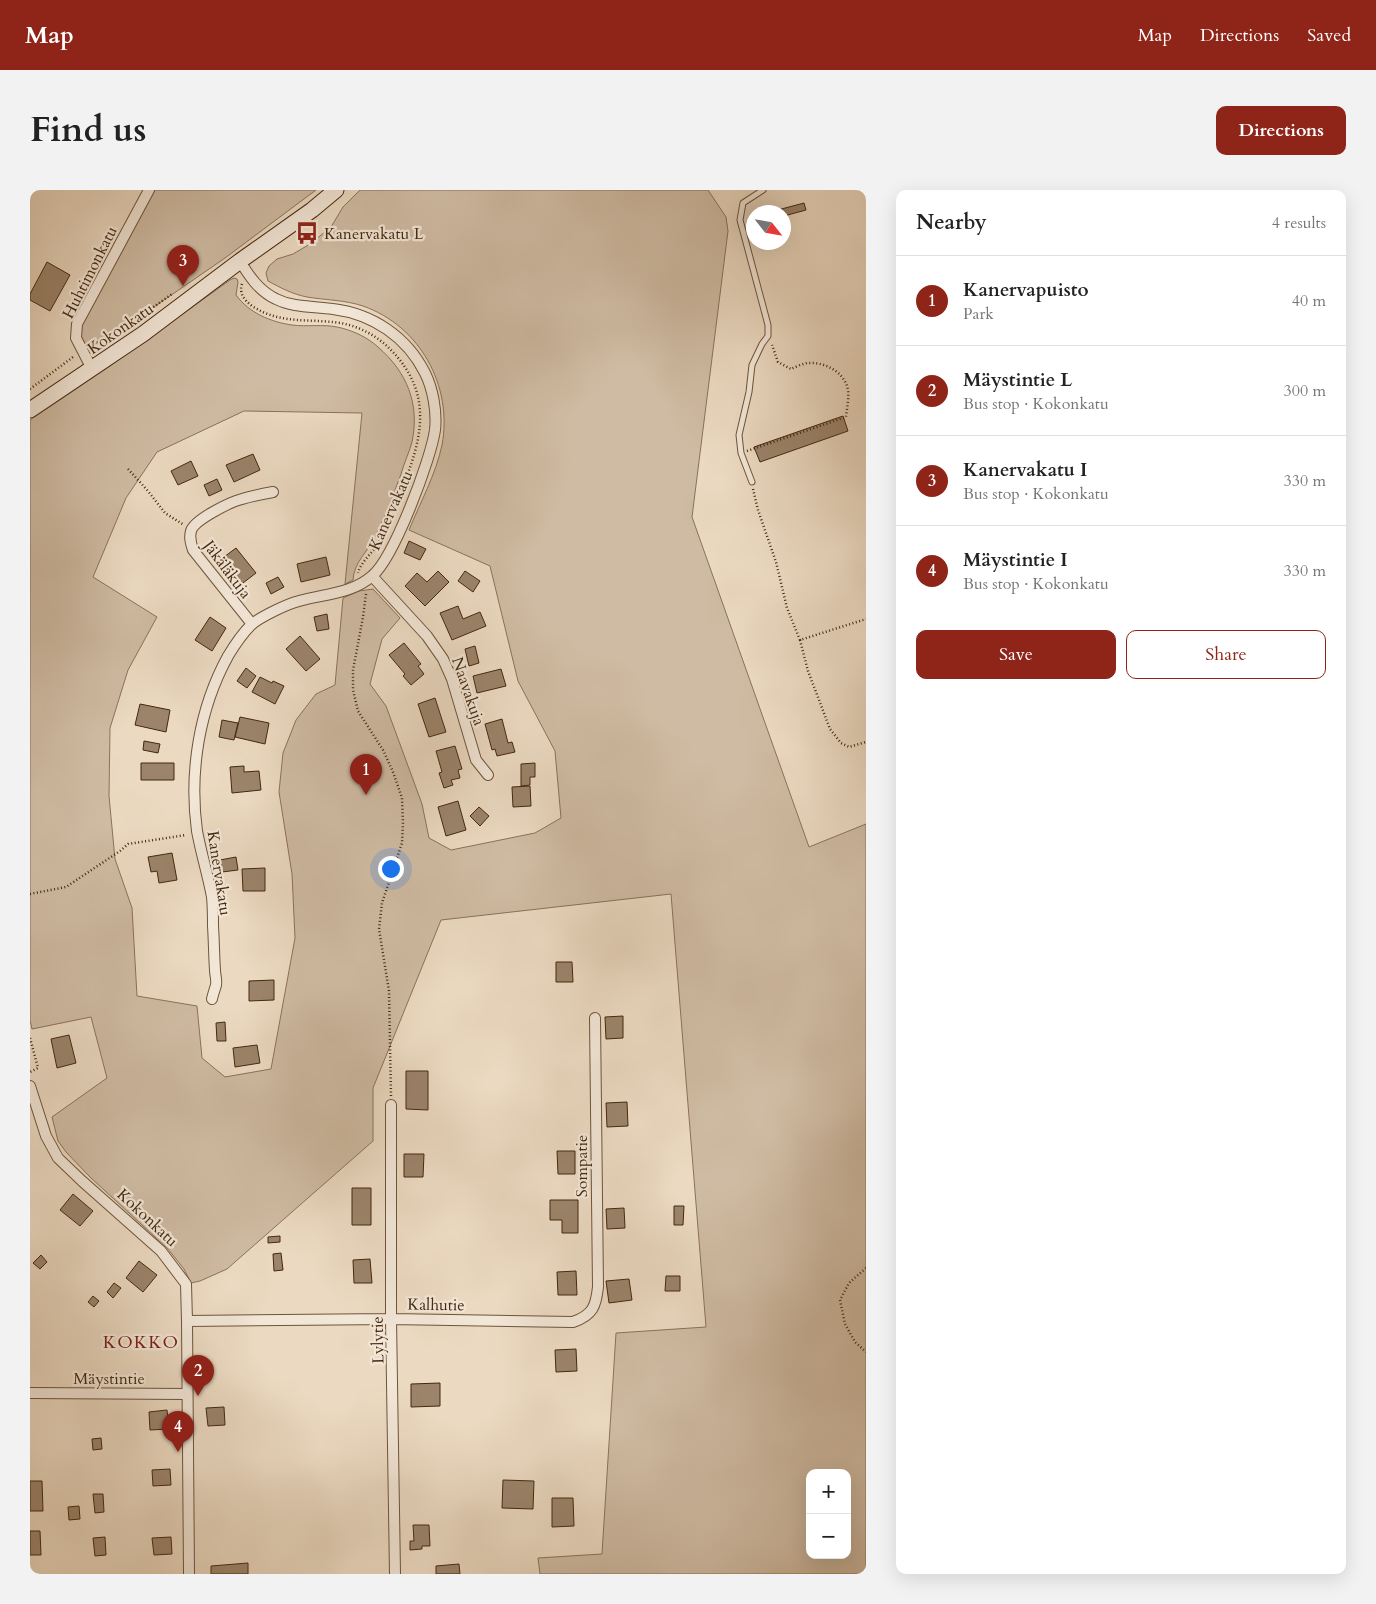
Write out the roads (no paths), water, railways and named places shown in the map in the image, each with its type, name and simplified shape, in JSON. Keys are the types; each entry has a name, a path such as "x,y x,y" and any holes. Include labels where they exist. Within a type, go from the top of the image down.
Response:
{"street":[{"name":"Huhtimonkatu","path":"92,368 76,338 77,324 149,190"},
{"name":"Kokonkatu","path":"30,410 143,334 312,210 336,190"},
{"name":"Kanervakatu","path":"212,999 216,985 212,900 198,834 194,802 194,780 200,736 217,681 229,656 252,624 298,601 346,591 372,576 385,560 394,544 429,454 435,429 434,400 426,375 414,354 401,340 385,327 359,314 335,309 294,305 276,299 260,288 240,261"},
{"name":"Jäkäläkuja","path":"252,624 193,550 190,540 191,530 196,522 240,499 272,492"},
{"name":"Naavakuja","path":"372,576 427,636 444,659 452,679 476,760 488,775"},
{"name":"Sompatie","path":"590,1312 596,1302 598,1286 595,1018"},
{"name":"Kokonkatu","path":"30,1086 46,1136 58,1158 161,1251 186,1284 189,1574"},
{"name":"Lylytie","path":"391,1105 391,1318 395,1574"},
{"name":"Kalhutie","path":"187,1321 391,1318 573,1322 583,1319 590,1312"},
{"name":"Mäystintie","path":"30,1393 187,1394"}],"lane":[{"path":"752,482 741,453 739,436 749,392 752,365 768,336 768,325 740,220 743,203 763,190"}],"place":[{"name":"Kanervakatu L","path":"307,233"},
{"name":"Kanervakatu I","path":"183,286"},
{"name":"Kanervapuisto","path":"366,795"},
{"name":"Mäystintie L","path":"198,1396"},
{"name":"Mäystintie I","path":"178,1452"}],"district":[{"name":"KOKKO","path":"141,1342"}]}
